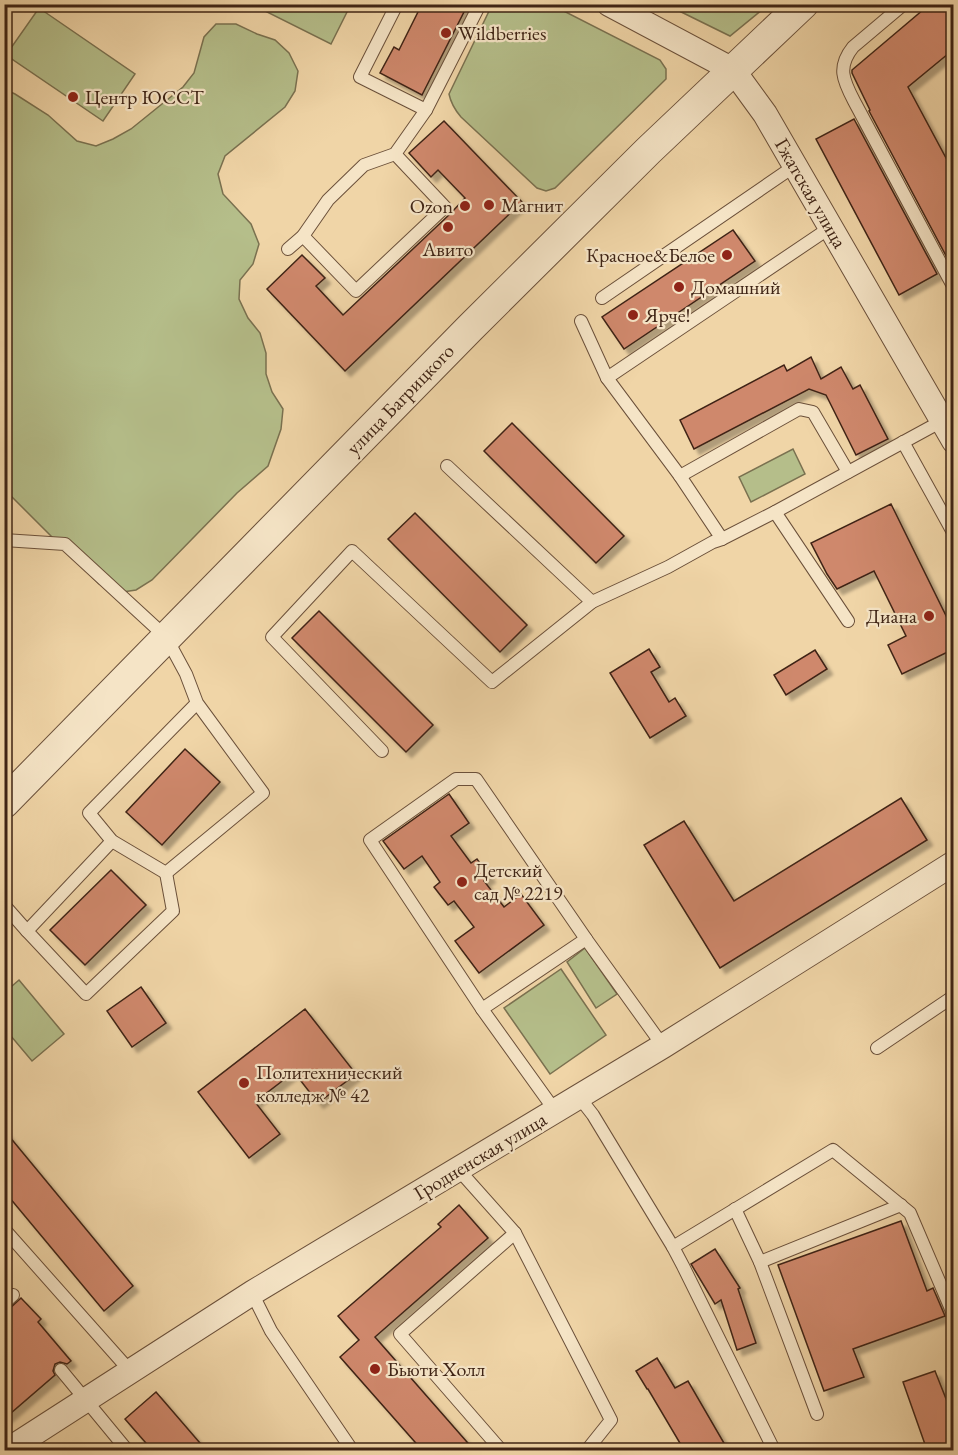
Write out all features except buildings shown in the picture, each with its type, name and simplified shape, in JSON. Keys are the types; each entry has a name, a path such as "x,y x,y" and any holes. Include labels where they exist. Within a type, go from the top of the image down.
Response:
{"street":[{"name":"Гжатская улица","path":"609,4 734,70 765,114 796,165 948,431"},
{"name":"улица Багрицкого","path":"4,802 470,328 648,151 803,4"},
{"name":"Гродненская улица","path":"8,1450 252,1293 556,1112 954,863"}],"lane":[{"path":"397,4 360,77 426,111"},
{"path":"288,249 303,236 328,200 364,165 395,154 426,111 480,4"},
{"path":"904,4 853,47 844,62 844,79 954,288"},
{"path":"303,236 356,291 446,207 395,154"},
{"path":"602,298 796,165"},
{"path":"607,378 831,227"},
{"path":"581,321 607,378 680,476 722,539"},
{"path":"680,476 799,410 813,412 848,472"},
{"path":"382,750 272,637 352,550 492,682 592,602 668,567 775,512 903,442 948,431"},
{"path":"903,442 954,534"},
{"path":"447,466 592,602"},
{"path":"775,512 848,621"},
{"path":"4,540 65,544 166,637 186,674 197,703 263,793 166,873"},
{"path":"4,905 86,994 173,911 166,873 112,841 89,813 197,703"},
{"path":"556,1112 482,1009 370,840 456,778 476,779 663,1046"},
{"path":"27,931 112,841"},
{"path":"482,1009 586,939"},
{"path":"877,1048 954,996"},
{"path":"579,1097 593,1115 673,1247 774,1450"},
{"path":"673,1247 833,1150 910,1213 954,1316"},
{"path":"459,1169 515,1233 611,1420 587,1450"},
{"path":"760,1262 901,1205"},
{"path":"735,1209 760,1262 817,1414"},
{"path":"4,1229 131,1372"},
{"path":"501,1450 400,1334 515,1233"},
{"path":"252,1293 271,1331 352,1450"},
{"path":"61,1370 127,1450"}],"green space":[{"path":"337,4 348,10 331,44 259,8 261,5"},
{"path":"492,5 552,5 660,60 666,69 666,79 555,188 546,191 537,188 461,117 450,98 449,94"},
{"path":"667,5 768,5 730,36"},
{"path":"39,8 135,74 103,121 6,55"},
{"path":"216,24 236,24 275,40 289,53 298,71 295,91 285,107 225,156 218,174 223,194 251,224 259,244 253,264 240,280 239,299 248,318 260,333 266,353 266,374 272,392 283,409 281,429 268,466 237,493 152,580 136,590 116,593 99,584 5,490 4,89 48,115 77,141 96,146 131,129 183,87 194,73 204,37"},
{"path":"793,449 805,474 751,502 739,477"},
{"path":"585,948 617,994 596,1008 567,962"},
{"path":"561,969 606,1035 550,1074 504,1008"},
{"path":"19,980 64,1034 32,1061 5,1029 5,992"}],"place":[{"name":"Wildberries","path":"446,33"},
{"name":"Центр ЮССТ","path":"73,97"},
{"name":"Магнит","path":"489,205"},
{"name":"Ozon","path":"465,206"},
{"name":"Авито","path":"448,227"},
{"name":"Красное&Белое","path":"727,255"},
{"name":"Домашний","path":"679,287"},
{"name":"Ярче!","path":"633,315"},
{"name":"Диана","path":"929,616"},
{"name":"Детский сад № 2219","path":"462,882"},
{"name":"Политехнический колледж № 42","path":"244,1083"},
{"name":"Бьюти Холл","path":"375,1369"}]}
